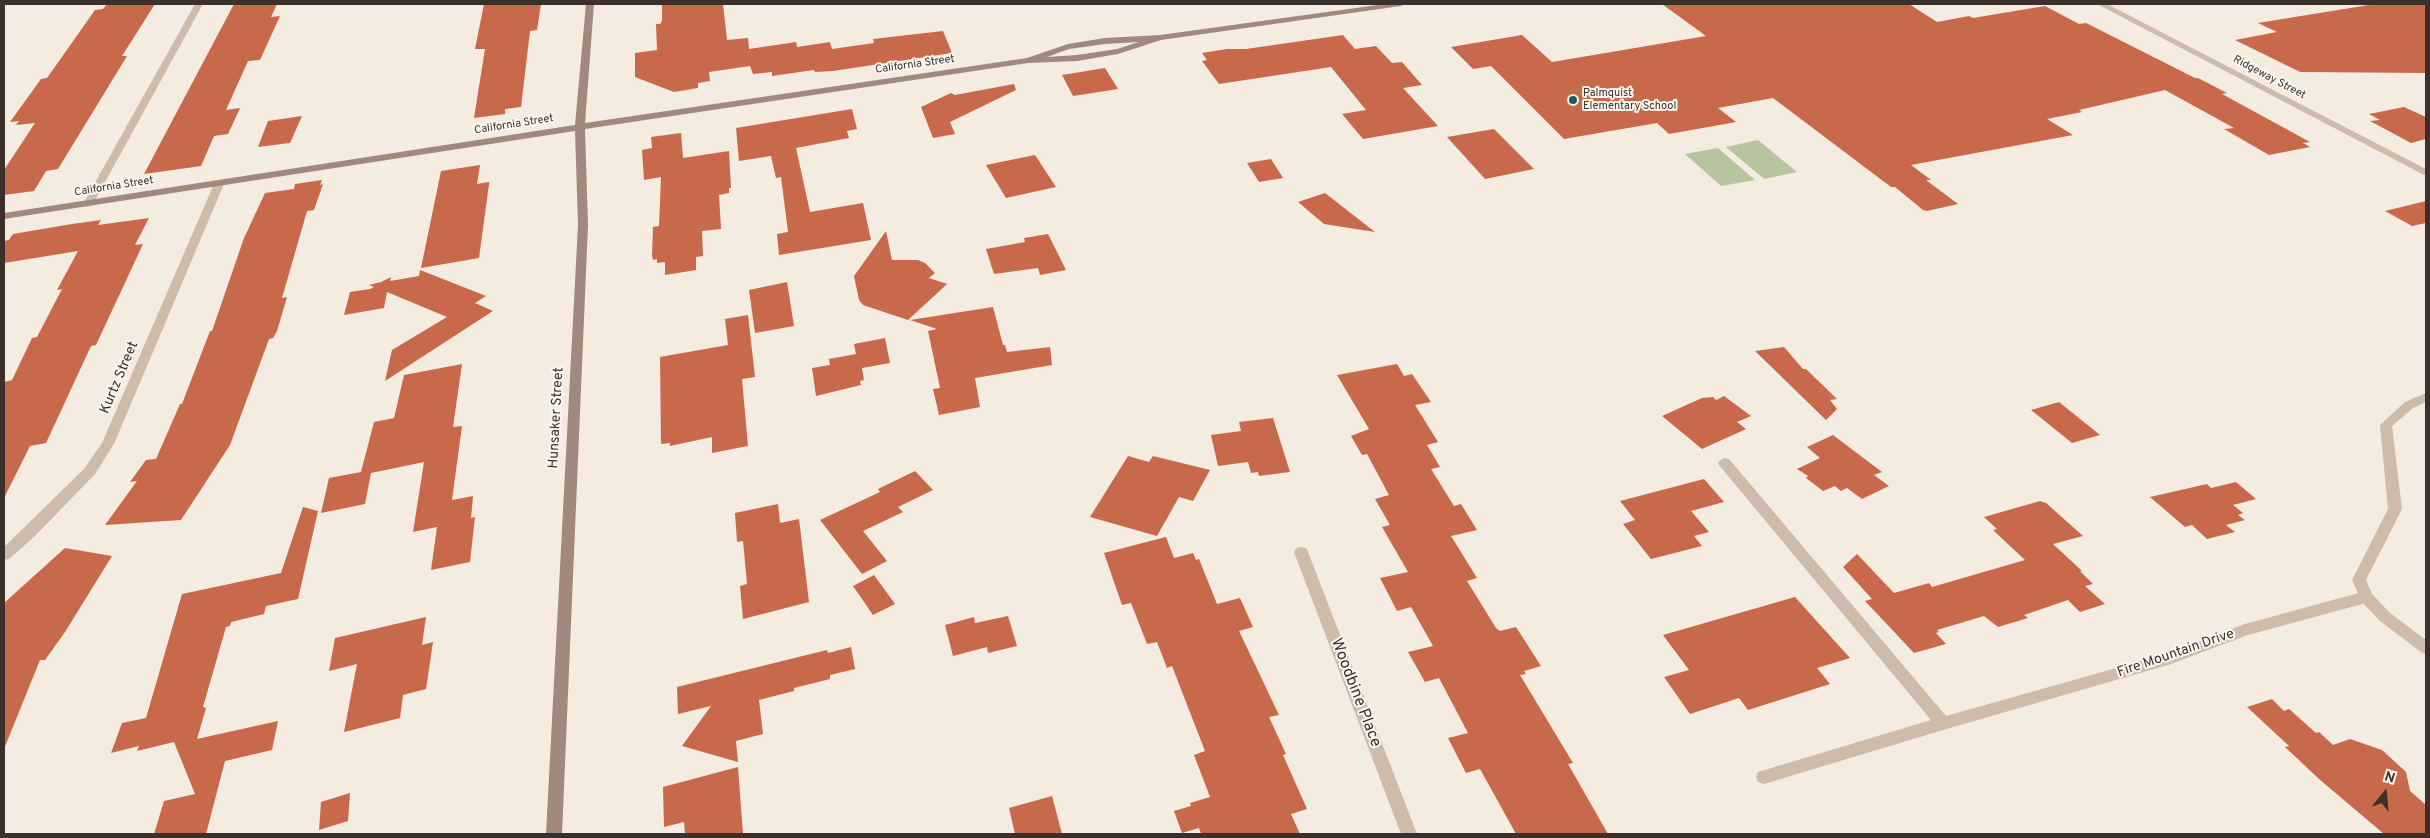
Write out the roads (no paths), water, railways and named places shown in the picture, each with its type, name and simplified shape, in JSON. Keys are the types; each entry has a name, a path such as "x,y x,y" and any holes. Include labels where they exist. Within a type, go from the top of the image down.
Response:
{"main road":[{"name":"Hunsaker Street","path":"554,834 583,225 580,127 590,4"},
{"name":"California Street","path":"4,216 1028,60 1077,58 1118,51 1160,38 1401,4"}],"street":[{"path":"88,204 199,4"},
{"name":"Ridgeway Street","path":"2101,4 2426,173"},
{"name":"Kurtz Street","path":"4,555 30,532 90,471 108,444 219,184"},
{"path":"2426,397 2408,405 2386,425 2395,509 2359,580 2366,597 2385,617 2426,648"},
{"path":"1724,462 1942,723"},
{"name":"Woodbine Place","path":"1301,552 1409,834"},
{"name":"Fire Mountain Drive","path":"1764,777 1942,723 2168,659 2245,630 2366,597"}],"place":[{"name":"Palmquist Elementary School","path":"1573,100"}]}
